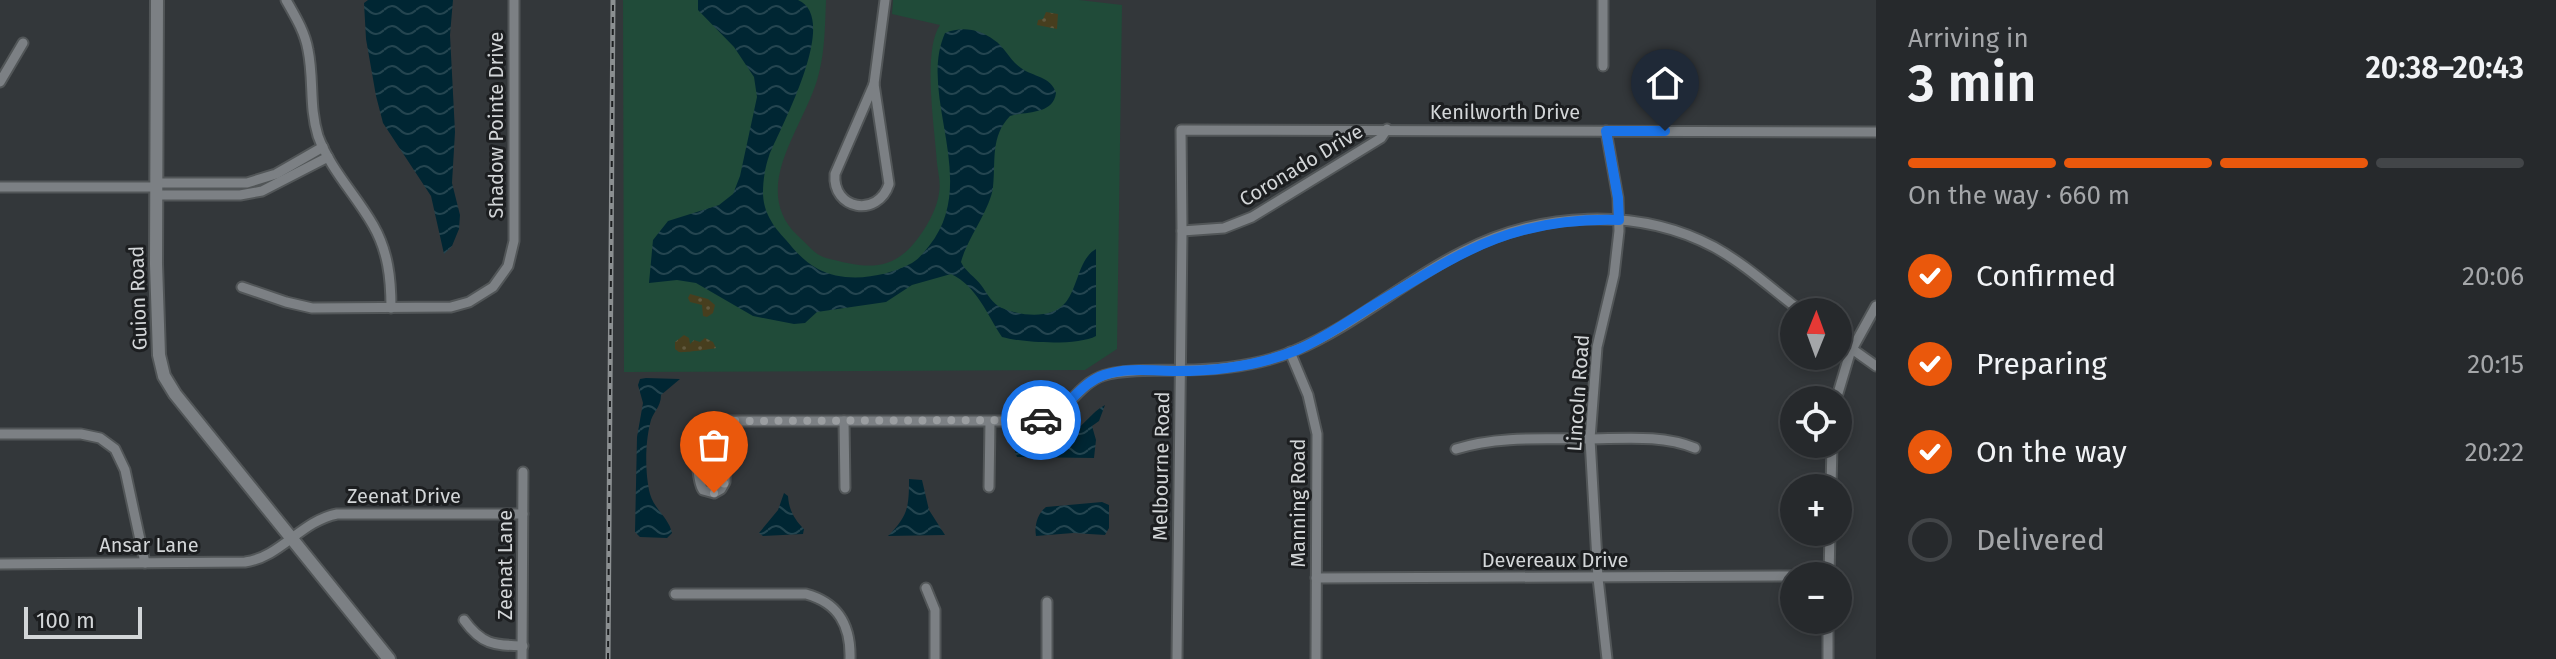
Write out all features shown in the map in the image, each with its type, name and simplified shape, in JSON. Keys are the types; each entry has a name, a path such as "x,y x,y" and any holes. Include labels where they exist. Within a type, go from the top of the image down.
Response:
{"street":[{"name":"Guion Road","path":"157,0 159,355 164,376 175,394 389,659"},
{"path":"242,287 306,307 391,308 390,273 380,238 323,147 312,111 308,49 303,31 286,0"},
{"name":"Shadow Pointe Drive","path":"391,308 451,307 472,301 498,281 508,266 512,251 514,0"},
{"path":"874,84 889,184 877,203 858,207 840,196 835,179 874,84 885,0"},
{"path":"1603,0 1603,66"},
{"path":"0,82 23,43"},
{"name":"Coronado Drive","path":"1182,231 1224,228 1252,217 1381,138 1387,129"},
{"name":"Kenilworth Drive","path":"1181,130 1876,132"},
{"name":"Melbourne Road","path":"1177,659 1181,130"},
{"name":"Lincoln Road","path":"1606,131 1619,220 1615,268 1599,336 1593,379 1590,439 1598,578 1607,659"},
{"path":"0,187 156,188 247,183 276,174 323,147"},
{"path":"156,188 240,195 262,191 328,157"},
{"path":"726,421 725,482 717,492 709,493 699,483 699,433 709,421 726,421 844,421 1032,422 1052,417 1091,381 1104,375 1229,368 1290,352 1332,332 1462,252 1498,236 1565,221 1619,220 1666,228 1700,240 1732,259 1784,298"},
{"path":"1876,306 1852,350 1876,366"},
{"name":"Manning Road","path":"1290,352 1308,395 1317,434 1316,659"},
{"path":"844,421 845,488"},
{"path":"989,487 990,422"},
{"path":"0,434 81,434 100,438 115,449 125,470 145,563"},
{"path":"1456,449 1507,440 1657,438 1695,448"},
{"name":"Zeenat Lane","path":"522,659 523,472"},
{"name":"Zeenat Drive","path":"291,538 322,517 337,514 523,514"},
{"name":"Ansar Lane","path":"0,564 254,561 269,555 291,538"},
{"name":"Devereaux Drive","path":"1316,578 1780,576"},
{"path":"926,588 935,610 935,659"},
{"path":"675,594 806,594 827,602 838,612 848,631 850,659"},
{"path":"1047,602 1047,659"},
{"path":"464,620 473,632 491,645 523,646"},
{"path":"1828,634 1828,659"}],"green space":[{"path":"623,0 826,0 819,73 785,156 778,197 784,217 815,252 822,257 863,265 885,263 905,252 930,219 940,189 931,71 935,37 940,25 892,14 893,0 1079,0 1122,5 1117,349 1085,370 624,372"}],"sand":[{"path":"1046,12 1058,14 1057,29 1037,25"},
{"path":"690,294 708,299 715,305 713,313 703,316 702,305 690,302"},
{"path":"684,335 689,338 690,344 705,338 713,342 716,348 679,352 675,349 675,342"}],"water":[{"path":"368,0 453,0 450,35 455,132 452,183 460,215 459,229 452,246 444,254 431,196 383,123 366,39 364,3"},
{"path":"698,0 798,0 810,11 813,28 811,50 768,160 763,199 773,224 793,248 809,263 829,274 866,277 902,268 915,261 929,246 943,221 950,194 950,167 938,84 938,58 945,33 964,29 983,33 998,43 1021,68 1050,83 1056,93 1050,105 1038,111 1010,116 999,132 991,195 961,262 998,306 1036,315 1052,312 1066,302 1082,266 1096,249 1096,336 1077,341 1050,342 1002,337 975,293 951,274 912,285 886,302 817,312 805,323 794,324 753,316 696,283 677,280 649,283 653,240 668,221 719,205 733,194 740,176 757,97 754,77 734,47 698,10"},
{"path":"640,379 680,379 661,395 647,441 648,486 672,533 667,538 640,537 635,532 637,437 643,403 638,385"},
{"path":"1105,405 1099,421 1092,426 1096,440 1094,458 1017,457 1017,447 1069,434"},
{"path":"909,479 922,480 929,510 945,535 888,536 900,523 906,510"},
{"path":"784,493 788,496 797,522 804,529 803,534 763,536 759,533 778,510"},
{"path":"1102,502 1109,505 1109,528 1105,535 1073,533 1036,536 1037,520 1046,507"}],"railway":[{"path":"608,659 613,0"}],"way so far":[{"path":"714,493 725,482 726,421 1041,420"}],"route":[{"path":"1041,420 1059,412 1091,381 1111,373 1229,368 1297,350 1462,252 1498,236 1565,221 1619,220 1606,131 1665,131"}]}
